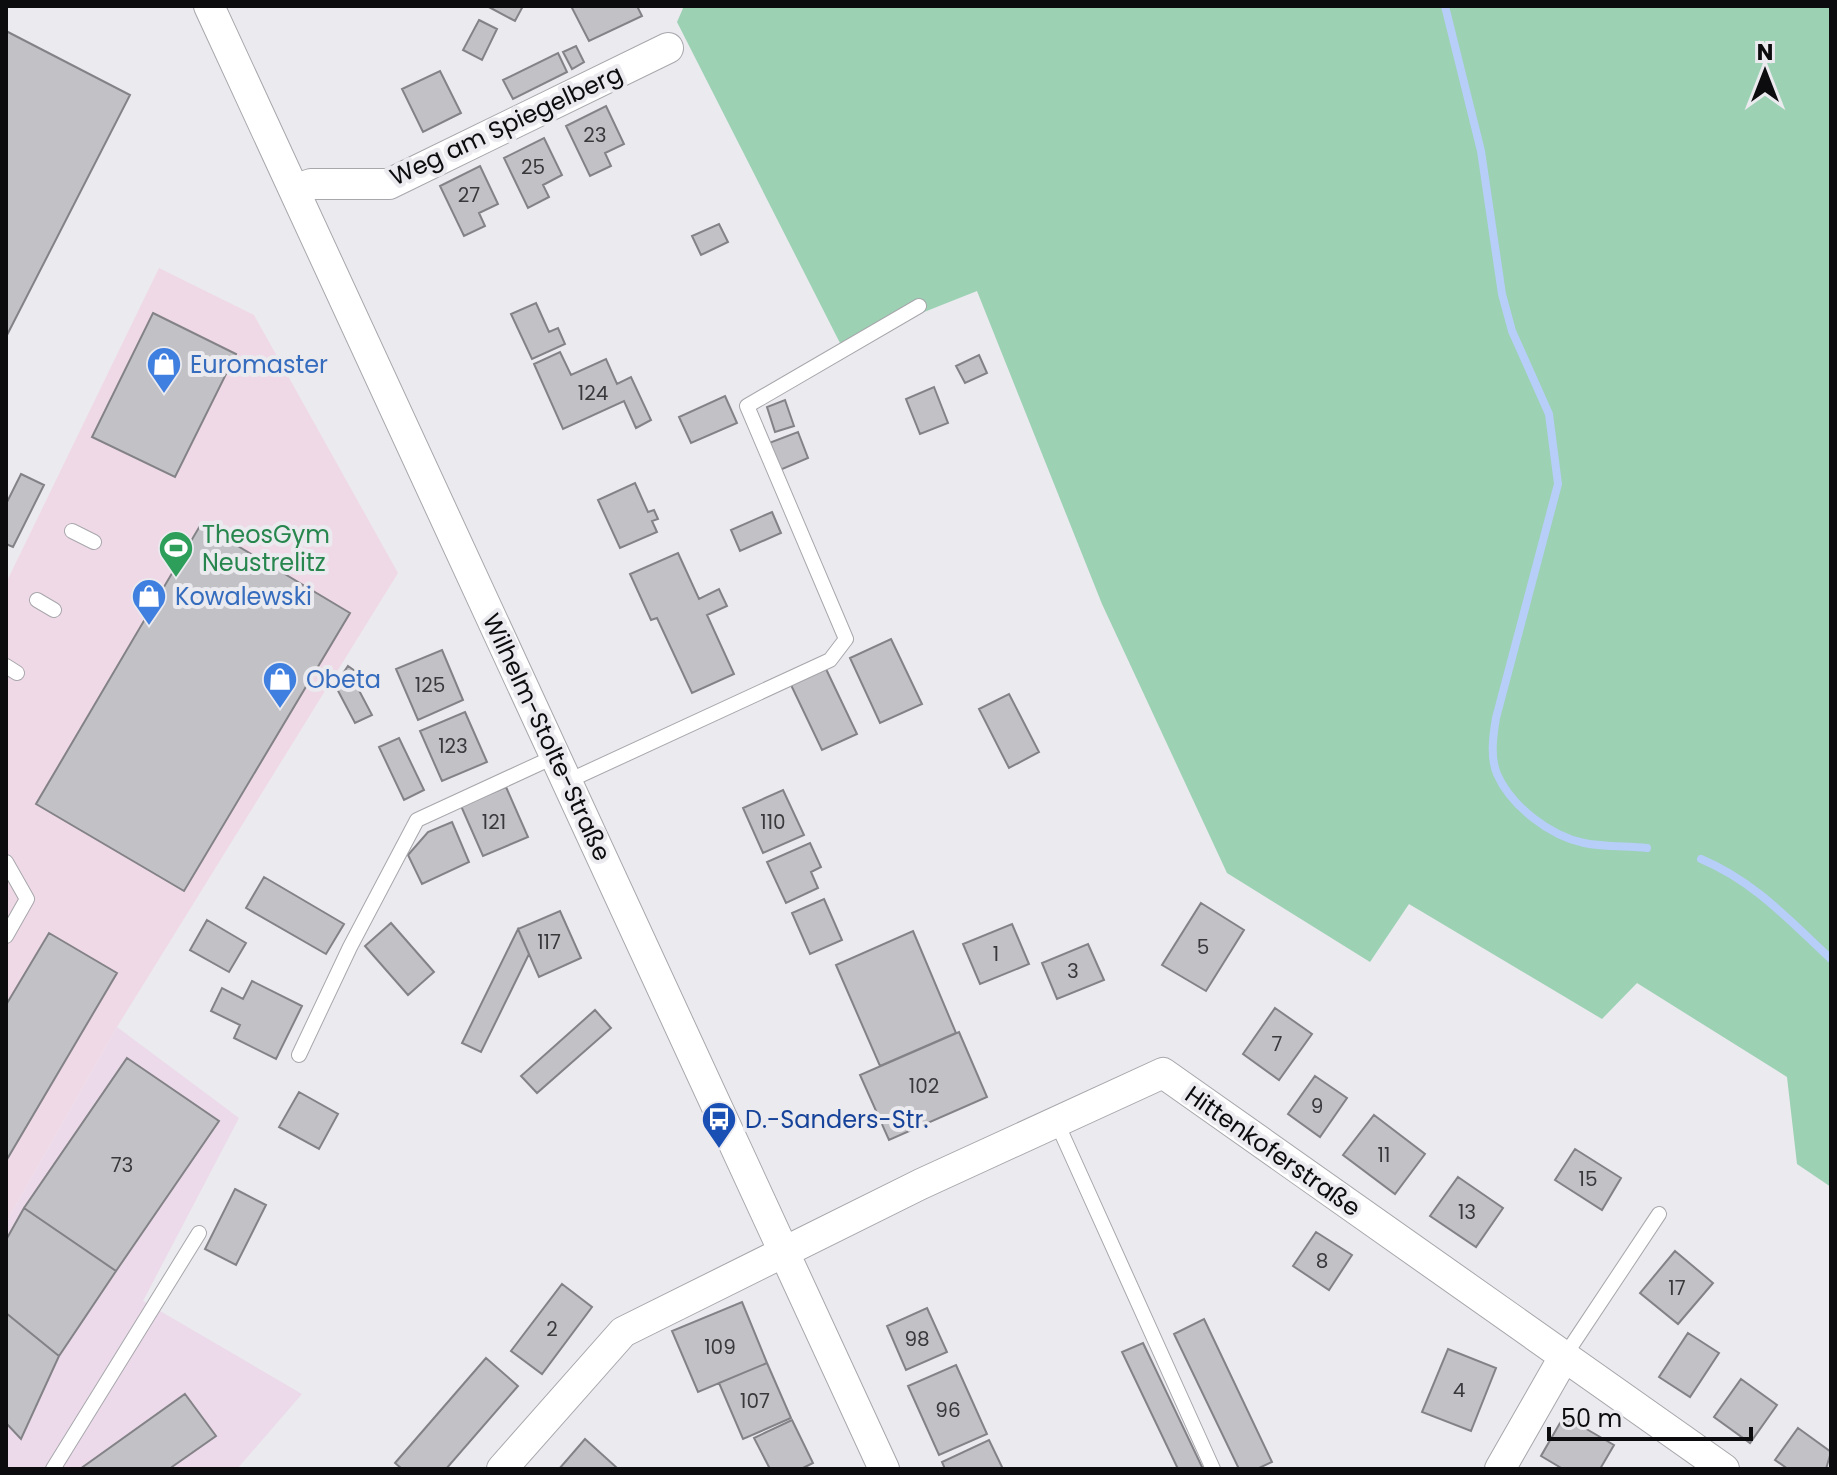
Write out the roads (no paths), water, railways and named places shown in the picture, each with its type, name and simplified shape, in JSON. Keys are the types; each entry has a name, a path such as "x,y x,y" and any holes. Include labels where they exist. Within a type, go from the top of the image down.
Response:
{"street":[{"name":"Wilhelm-Stolte-Straße","path":"209,6 884,1469"},
{"name":"Weg am Spiegelberg","path":"294,190 311,184 389,184 668,48"},
{"name":"Hittenkoferstraße","path":"502,1469 623,1332 785,1251 1163,1073 1724,1469"},
{"path":"1500,1469 1564,1357"}],"lane":[{"path":"299,1055 350,947 417,820 562,768 830,660 846,639 747,406 919,306"},
{"path":"72,531 94,542"},
{"path":"37,600 54,610"},
{"path":"6,862 27,899 6,936"},
{"path":"1057,1123 1213,1469"},
{"path":"1564,1357 1659,1214"},
{"path":"53,1469 199,1233"}],"waterway":[{"path":"1445,6 1481,151 1502,294 1512,331 1549,414 1558,484 1496,718 1493,761 1503,786 1522,808 1545,827 1571,839 1592,844 1647,848"},
{"path":"1701,859 1755,890 1831,959"}],"place":[{"name":"Euromaster","path":"164,395"},
{"name":"TheosGym Neustrelitz","path":"176,579"},
{"name":"Kowalewski","path":"149,627"},
{"name":"Obeta","path":"280,710"},
{"name":"D.-Sanders-Str.","path":"719,1150"}]}
